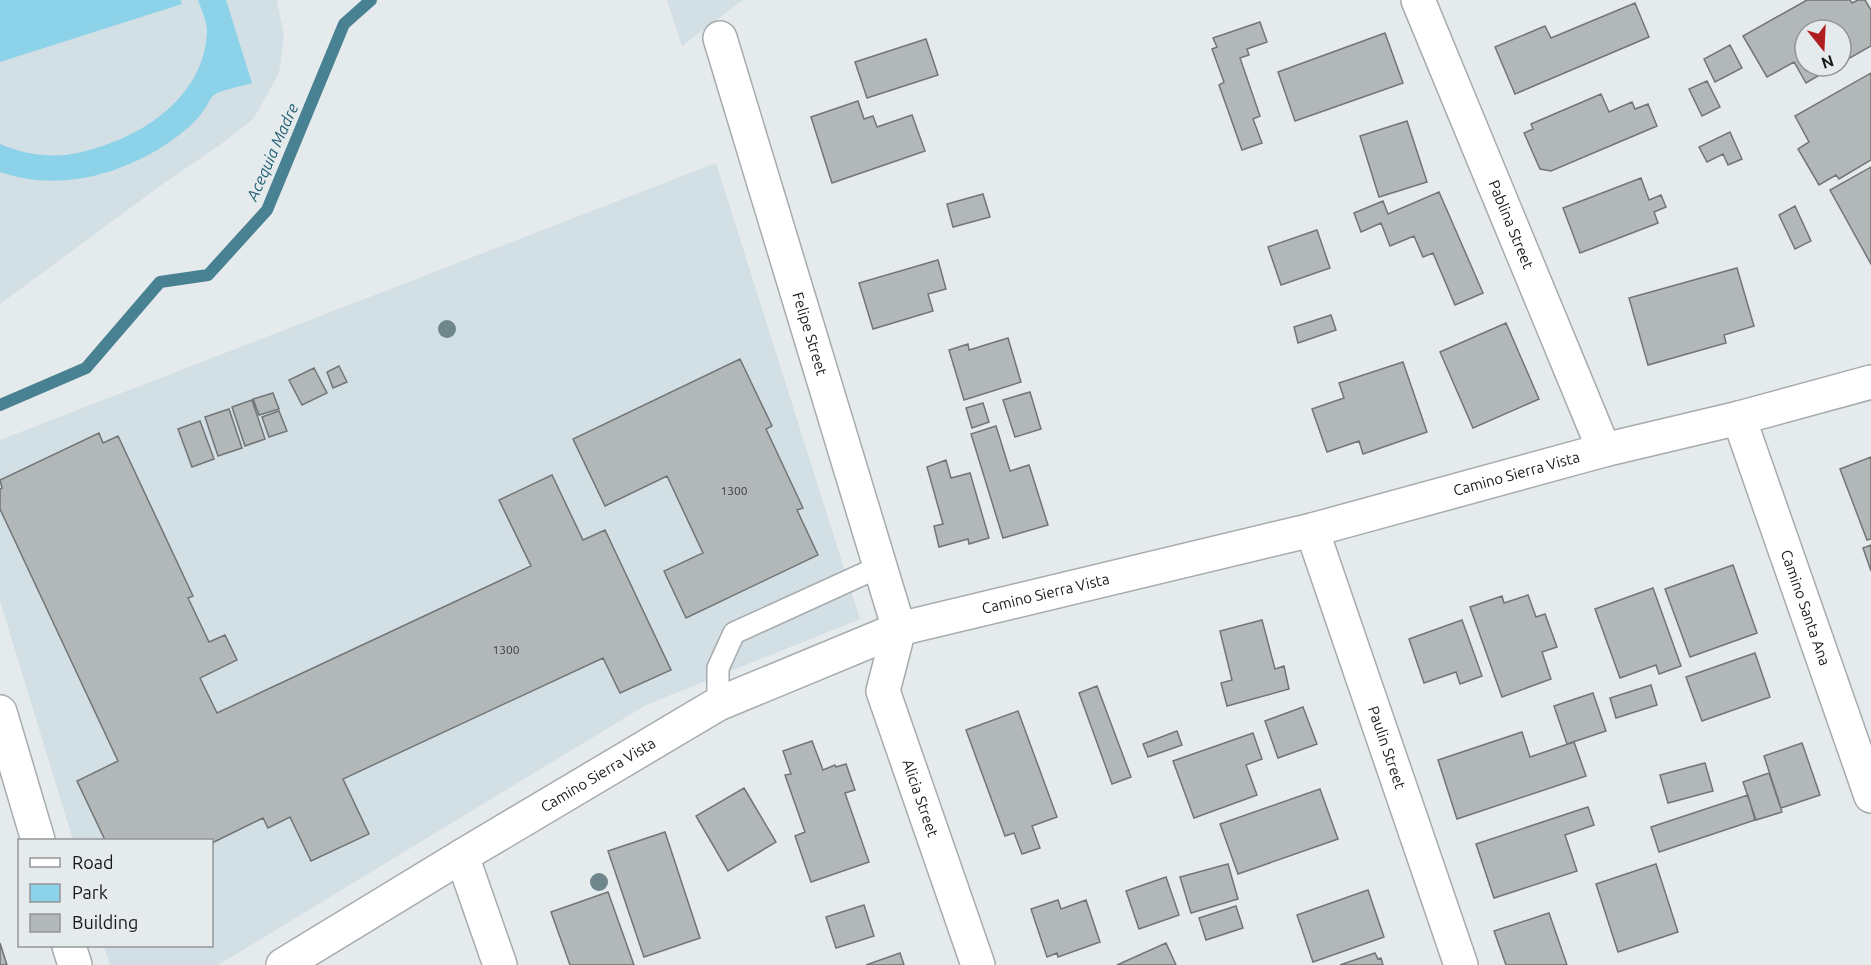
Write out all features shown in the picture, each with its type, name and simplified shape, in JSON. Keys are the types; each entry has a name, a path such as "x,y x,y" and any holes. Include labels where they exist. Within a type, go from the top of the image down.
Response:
{"street":[{"name":"Pablina Street","path":"1418,0 1604,450"},
{"name":"Felipe Street","path":"720,38 899,628"},
{"name":"Camino Sierra Vista","path":"283,965 718,704 899,628 1312,530 1604,450 1739,418 1871,382"},
{"name":"Camino Santa Ana","path":"1739,418 1871,796"},
{"name":"Paulin Street","path":"1312,530 1461,965"},
{"name":"Alicia Street","path":"899,628 883,691 978,965"},
{"path":"0,712 38,839"},
{"path":"462,856 500,965"},
{"path":"70,947 75,965"}],"lane":[{"path":"718,704 718,668 734,633 881,566"}],"shaded area":[{"path":"0,0 277,0 284,37 279,73 254,118 0,304"},
{"path":"667,0 743,0 682,46"},
{"path":"716,163 860,619 646,705 218,965 110,965 104,947 213,947 213,839 73,839 0,601 0,440"}],"green space":[{"path":"0,0 180,0 182,4 0,62"},
{"path":"198,0 226,0 252,83 216,94 199,117 184,131 143,158 120,168 72,180 48,181 0,172 0,144 39,154 79,153 138,131 172,106 186,90 197,72 204,53 207,27"}],"building":[{"path":"1807,0 1850,0 1852,3 1865,0 1871,10 1871,46 1853,56 1853,18 1793,18 1793,63 1767,77 1743,36"},
{"path":"1635,3 1649,37 1515,94 1495,47 1545,26 1551,38"},
{"path":"1260,22 1267,42 1247,49 1249,55 1240,58 1260,116 1253,119 1262,143 1242,150 1219,85 1224,82 1212,49 1217,47 1213,38"},
{"path":"1385,33 1403,83 1295,121 1278,72"},
{"path":"926,39 938,75 867,98 855,62"},
{"path":"1730,45 1742,68 1715,82 1704,59"},
{"path":"1871,73 1871,160 1839,179 1836,175 1819,185 1798,149 1809,142 1795,116"},
{"path":"1803,78 1815,78 1806,83"},
{"path":"1707,81 1720,107 1702,116 1689,89"},
{"path":"1601,94 1609,112 1632,102 1635,109 1648,104 1657,126 1551,171 1540,169 1524,133 1533,129 1531,124"},
{"path":"858,101 864,119 873,116 877,127 912,115 925,151 832,183 811,117"},
{"path":"1407,121 1427,182 1379,197 1360,136"},
{"path":"1730,132 1742,159 1728,165 1723,154 1707,162 1699,147"},
{"path":"1871,167 1871,264 1830,190"},
{"path":"1641,178 1649,200 1661,195 1666,207 1654,212 1658,223 1580,253 1563,208"},
{"path":"1439,192 1483,293 1455,305 1433,253 1423,257 1414,236 1390,246 1381,223 1361,232 1354,213 1383,201 1388,214"},
{"path":"983,194 990,217 953,227 947,204"},
{"path":"1795,206 1811,241 1795,249 1779,215"},
{"path":"1317,230 1330,268 1281,285 1268,247"},
{"path":"938,260 946,289 928,294 933,311 873,329 859,283"},
{"path":"1737,268 1754,326 1724,335 1726,343 1648,365 1629,298"},
{"path":"1331,315 1336,330 1298,343 1294,327"},
{"path":"1506,323 1539,399 1473,428 1440,352"},
{"path":"1008,338 1021,382 964,400 949,350 968,344 969,350"},
{"path":"740,359 772,426 766,429 803,508 797,510 818,555 686,618 664,571 703,553 667,476 605,506 573,439"},
{"path":"1403,362 1427,432 1363,454 1359,441 1327,452 1312,409 1344,398 1339,383"},
{"path":"339,366 347,382 333,388 327,372"},
{"path":"314,368 327,393 302,405 289,380"},
{"path":"1030,392 1041,429 1015,437 1003,400"},
{"path":"273,393 279,409 259,415 253,399"},
{"path":"252,400 265,439 245,446 232,407"},
{"path":"983,403 989,422 972,428 966,408"},
{"path":"229,409 242,448 218,456 205,417"},
{"path":"279,411 287,431 269,437 262,417"},
{"path":"200,421 214,459 192,467 178,429"},
{"path":"996,426 1010,471 1029,465 1048,525 1003,538 971,434"},
{"path":"99,433 103,443 118,436 193,596 188,598 209,642 225,635 237,660 200,678 217,713 531,566 499,500 552,475 583,540 605,530 671,670 620,693 603,658 343,779 369,834 311,861 290,817 268,828 263,818 213,843 213,839 105,839 77,781 118,761 0,509 0,489 2,488 0,480"},
{"path":"1871,457 1871,539 1867,540 1840,469"},
{"path":"946,460 951,478 970,473 989,538 969,544 968,539 939,547 934,526 943,524 927,467"},
{"path":"1871,545 1871,571 1863,548"},
{"path":"1733,565 1757,633 1690,657 1665,589"},
{"path":"1653,588 1681,666 1659,674 1656,665 1620,678 1595,609"},
{"path":"1528,595 1536,617 1545,614 1557,647 1542,652 1551,679 1502,697 1470,607 1502,596 1504,603"},
{"path":"1262,620 1275,669 1284,666 1289,689 1227,706 1221,683 1232,680 1220,631"},
{"path":"1462,620 1482,676 1460,684 1456,672 1424,683 1409,639"},
{"path":"1755,653 1770,697 1702,721 1686,677"},
{"path":"1651,685 1657,705 1616,718 1610,698"},
{"path":"1097,686 1131,777 1112,784 1079,693"},
{"path":"1593,693 1606,731 1567,744 1554,706"},
{"path":"1303,707 1317,744 1278,758 1265,721"},
{"path":"1018,711 1057,817 1032,826 1040,848 1022,854 1014,833 1005,836 966,730"},
{"path":"1177,731 1182,745 1148,757 1143,744"},
{"path":"1522,732 1530,757 1574,742 1586,776 1457,819 1438,760"},
{"path":"1253,733 1262,759 1246,765 1257,795 1194,818 1173,761"},
{"path":"812,741 823,770 835,765 836,767 846,764 855,790 845,793 869,862 811,882 795,836 805,832 785,775 791,774 783,751"},
{"path":"1802,743 1820,795 1781,808 1764,756"},
{"path":"1705,763 1713,791 1668,803 1660,775"},
{"path":"1769,773 1782,812 1756,820 1743,782"},
{"path":"744,788 776,842 728,871 696,816"},
{"path":"1320,789 1338,839 1238,874 1220,824"},
{"path":"1748,795 1755,820 1659,852 1651,827"},
{"path":"1588,807 1594,825 1565,835 1577,871 1494,898 1476,844"},
{"path":"665,832 700,938 644,957 608,851"},
{"path":"1228,864 1238,899 1191,913 1180,877"},
{"path":"1656,864 1678,932 1618,952 1596,884"},
{"path":"1166,877 1179,915 1139,929 1126,891"},
{"path":"1368,890 1384,937 1313,962 1297,915"},
{"path":"608,892 634,965 570,965 551,912"},
{"path":"1058,900 1061,909 1086,900 1100,942 1058,957 1057,953 1047,957 1031,909"},
{"path":"864,905 874,936 836,948 826,917"},
{"path":"1236,906 1243,928 1206,940 1199,918"},
{"path":"1549,913 1567,965 1506,965 1494,931"},
{"path":"0,943 7,965 0,965"},
{"path":"1166,943 1176,965 1117,965"},
{"path":"900,953 904,965 866,965"},
{"path":"1375,953 1378,959 1381,958 1383,965 1340,965"}],"waterway":[{"name":"Acequia Madre","path":"0,405 86,368 160,282 208,275 267,210 344,24 371,0"}]}
